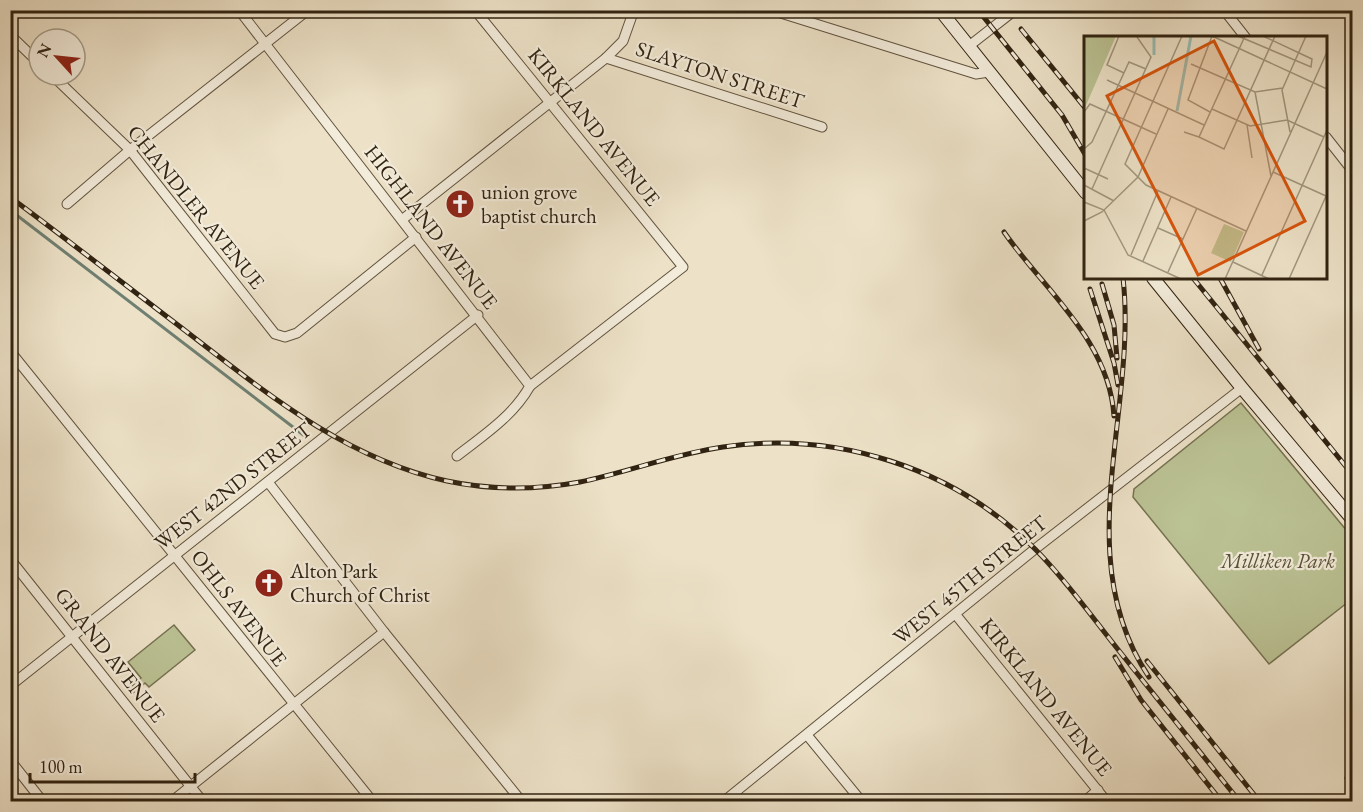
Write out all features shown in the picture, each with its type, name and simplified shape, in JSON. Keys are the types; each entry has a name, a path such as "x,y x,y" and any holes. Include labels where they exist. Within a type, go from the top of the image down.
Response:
{"street":[{"name":"HIGHLAND AVENUE","path":"239,10 478,315 530,386"},
{"path":"67,204 130,150 308,10"},
{"name":"KIRKLAND AVENUE","path":"475,10 683,267 530,386"},
{"path":"403,219 550,100 606,58 623,41 634,10"},
{"path":"771,10 976,74 989,72"},
{"path":"940,10 1084,191"},
{"path":"969,46 1015,10"},
{"path":"1224,10 1244,36"},
{"path":"10,35 27,51"},
{"name":"SLAYTON STREET","path":"606,58 822,127"},
{"name":"CHANDLER AVENUE","path":"64,87 130,150 275,334 285,337 297,333 416,237"},
{"path":"1327,138 1353,170"},
{"path":"1154,279 1353,519"},
{"name":"WEST 42ND STREET","path":"10,686 478,315"},
{"name":"OHLS AVENUE","path":"10,351 292,704 373,801"},
{"path":"457,456 506,417 521,401 530,386"},
{"name":"WEST 45TH STREET","path":"728,800 1035,549 1242,388"},
{"path":"268,482 384,632 522,801"},
{"name":"GRAND AVENUE","path":"10,560 203,801"},
{"name":"KIRKLAND AVENUE","path":"956,615 1107,801"},
{"path":"171,801 384,632"},
{"path":"807,735 862,801"},
{"path":"10,760 43,801"},
{"path":"1084,801 1098,790"}],"green space":[{"name":"Milliken Park","path":"1241,403 1352,537 1352,599 1269,664 1133,497 1134,489"},
{"path":"174,625 195,650 149,687 145,683 133,693 129,689 141,678 128,662"}],"waterway":[{"path":"10,210 306,437"}],"railway":[{"path":"978,10 1062,115 1084,153"},
{"path":"1021,29 1084,107"},
{"path":"10,197 277,400 341,440 410,471 447,481 480,486 514,488 547,486 598,478 705,450 766,443 808,444 850,450 891,461 931,477 968,496 1003,521 1035,549 1079,599 1240,802"},
{"path":"1004,232 1088,340 1100,363 1109,389 1114,416"},
{"path":"1123,279 1125,328 1111,482 1109,532 1113,582 1125,631 1149,677"},
{"path":"1194,279 1352,474"},
{"path":"1221,279 1259,349"},
{"path":"1102,284 1114,325 1117,358"},
{"path":"1090,289 1114,363 1118,385"},
{"path":"1115,657 1141,700 1222,802"},
{"path":"1147,661 1260,802"},
{"path":"1347,778 1352,785"}],"place":[{"name":"union grove baptist church","path":"460,204"},
{"name":"Alton Park Church of Christ","path":"269,583"}]}
